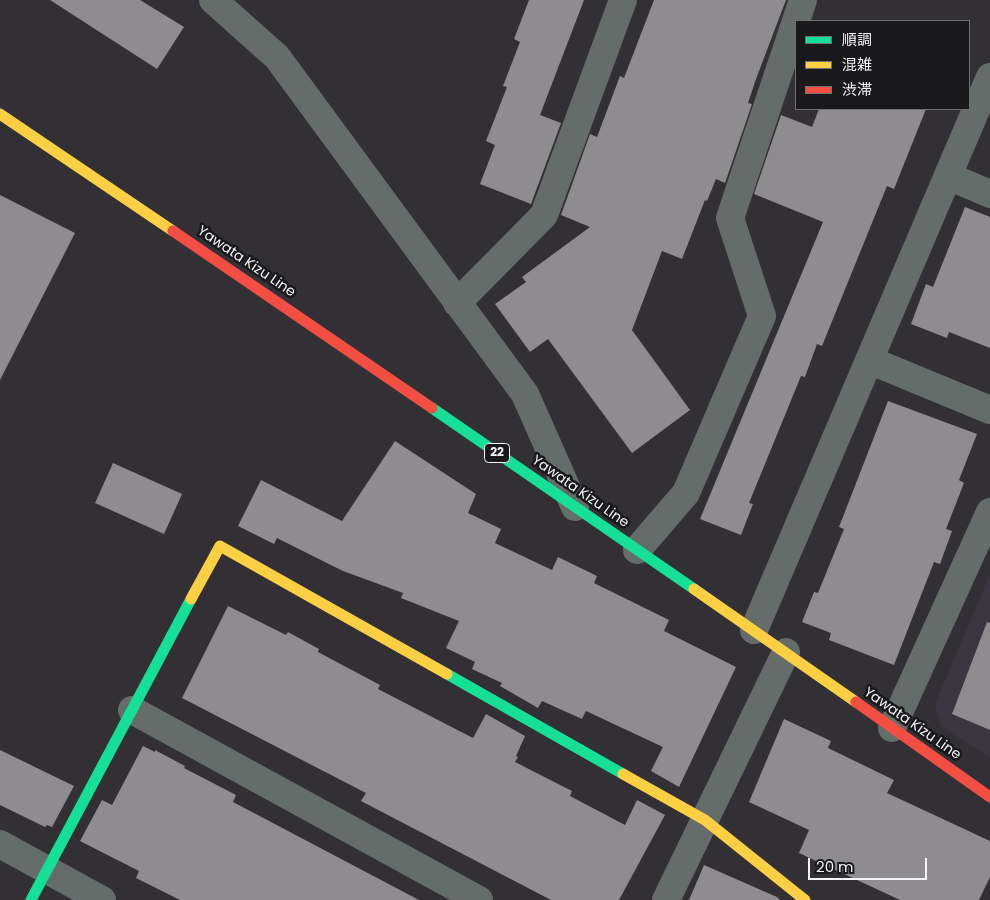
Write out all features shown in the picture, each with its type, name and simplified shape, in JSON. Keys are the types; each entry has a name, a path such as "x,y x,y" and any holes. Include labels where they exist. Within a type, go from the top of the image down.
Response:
{"main road":[{"name":"Yawata Kizu Line","path":"0,114 310,323 786,652 990,797"},
{"path":"30,900 220,546 705,820 802,899"}],"street":[{"path":"213,0 277,57 525,394 575,507"},
{"path":"457,303 544,215 624,0"},
{"path":"796,20 803,0"},
{"path":"637,550 686,493 762,316 730,218 795,24"},
{"path":"754,630 990,76"},
{"path":"948,176 990,194"},
{"path":"869,360 990,410"},
{"path":"892,728 990,512"},
{"path":"666,900 786,652"},
{"path":"132,710 479,900"},
{"path":"0,844 102,900"}],"shaded area":[{"path":"990,575 990,758 941,726 935,704"}],"building":[{"path":"50,0 140,0 184,27 157,69"},
{"path":"529,0 584,0 540,115 561,123 531,204 480,184 495,145 486,141 507,87 503,86 520,42 514,39"},
{"path":"654,0 786,0 748,103 752,104 725,183 716,179 707,201 705,200 682,259 662,251 632,330 690,410 632,453 548,339 530,352 495,304 526,282 522,277 590,227 561,215 590,134 597,137 620,76 624,78"},
{"path":"819,110 926,110 894,189 887,186 822,346 817,344 805,377 801,376 749,503 753,504 741,535 700,519 823,222 754,194 781,115 812,127"},
{"path":"0,195 75,233 0,380"},
{"path":"965,207 990,217 990,348 949,332 947,338 911,324 926,284 933,287"},
{"path":"888,401 977,434 959,480 964,483 946,529 952,531 940,564 934,562 894,665 829,640 831,633 802,622 814,592 818,593 844,529 839,527"},
{"path":"395,441 476,494 468,513 501,529 495,543 552,570 558,557 597,576 594,583 669,620 664,631 736,667 679,787 651,771 663,747 586,711 582,719 542,701 538,708 500,686 502,683 472,669 475,662 446,648 459,621 401,598 403,593 343,571 277,538 274,544 238,526 261,480 342,521"},
{"path":"113,463 182,494 164,534 95,503"},
{"path":"228,606 286,635 288,632 319,649 318,652 380,685 378,689 473,738 486,714 525,736 515,762 572,791 570,796 625,825 637,800 665,815 619,900 551,900 361,801 366,793 182,698"},
{"path":"987,622 990,623 990,730 952,714"},
{"path":"784,719 831,741 828,748 894,780 887,793 990,841 990,877 979,900 900,900 799,853 809,830 749,802"},
{"path":"143,746 155,752 155,750 185,766 184,768 236,795 233,802 419,900 180,900 136,878 139,871 80,841 102,800 112,805"},
{"path":"0,750 74,786 52,827 47,825 45,827 0,805"},
{"path":"704,865 777,897 780,900 689,900"}],"traffic: fast":[{"path":"432,408 694,589"},
{"path":"31,900 191,599"},
{"path":"447,674 623,774"}],"traffic: slow":[{"path":"0,114 173,231"},
{"path":"191,599 220,546 447,674"},
{"path":"694,589 856,702"},
{"path":"623,774 705,820 805,900"}],"traffic: jam":[{"path":"173,231 432,408"},
{"path":"856,702 990,797"}]}
